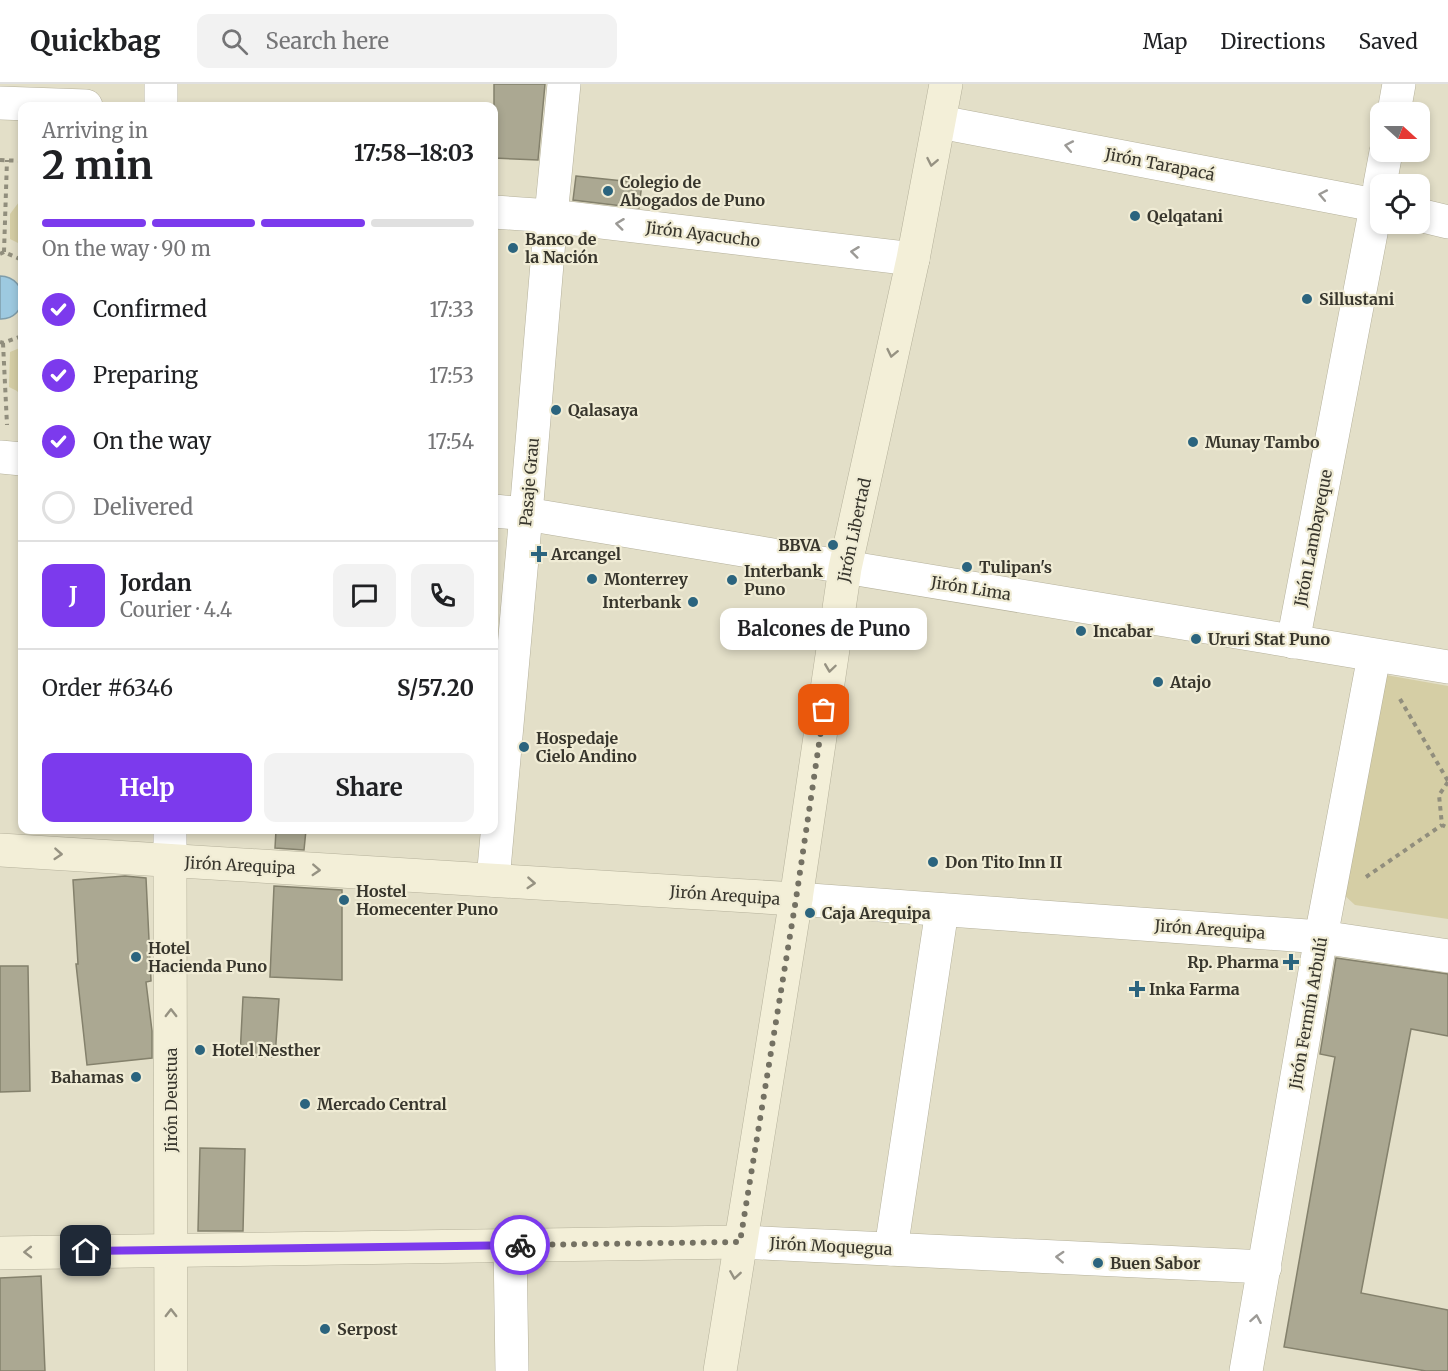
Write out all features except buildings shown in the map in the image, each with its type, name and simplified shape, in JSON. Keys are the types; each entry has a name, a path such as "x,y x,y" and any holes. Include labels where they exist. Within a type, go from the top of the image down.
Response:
{"street":[{"path":"161,84 161,102"},
{"name":"Pasaje Grau","path":"498,825 564,84"},
{"name":"Jirón Libertad","path":"720,1371 796,899 845,567 913,259 946,84"},
{"path":"1396,102 1399,84"},
{"path":"0,103 18,104"},
{"name":"Jirón Tarapacá","path":"940,122 1370,194"},
{"name":"Jirón Ayacucho","path":"498,212 551,216 913,259"},
{"path":"1430,218 1448,222"},
{"name":"Jirón Lambayeque","path":"1293,642 1371,234"},
{"path":"3,441 18,455"},
{"name":"Jirón Lima","path":"498,511 526,514 1448,667"},
{"name":"Jirón Fermín Arbulú","path":"1246,1371 1321,937 1374,656"},
{"name":"Pasaje Grau","path":"493,880 497,834"},
{"name":"Jirón Arequipa","path":"0,850 170,845 493,880 796,899 1321,937 1448,956"},
{"name":"Jirón Deustua","path":"170,845 171,1371"},
{"path":"891,1249 942,910"},
{"name":"Jirón Moquegua","path":"0,1252 740,1242 1265,1267"},
{"path":"510,1245 512,1371"}],"path":[{"path":"0,160 18,161"},
{"path":"7,160 2,253 18,259"},
{"path":"3,441 2,343 18,337"},
{"path":"1374,656 1448,782 1439,795 1442,825"},
{"path":"1328,903 1442,825"},
{"path":"1442,825 1448,828"}],"shaded area":[{"path":"18,203 18,243 10,239 10,214"},
{"path":"18,349 18,392 9,387 10,352"},
{"path":"1386,675 1448,686 1448,919 1355,905 1342,893"}],"water":[{"path":"0,276 10,278 18,285 18,310 10,317 0,319"}],"way so far":[{"path":"520,1245 740,1242 796,899 824,710"}],"place":[{"name":"Colegio de Abogados de Puno","path":"608,191"},
{"name":"Qelqatani","path":"1135,216"},
{"name":"Banco de la Nación","path":"513,248"},
{"name":"Sillustani","path":"1307,299"},
{"name":"Qalasaya","path":"556,410"},
{"name":"Munay Tambo","path":"1193,442"},
{"name":"BBVA","path":"833,545"},
{"name":"Arcangel","path":"539,554"},
{"name":"Tulipan's","path":"967,567"},
{"name":"Monterrey","path":"592,579"},
{"name":"Interbank Puno","path":"732,580"},
{"name":"Interbank","path":"693,602"},
{"name":"Incabar","path":"1081,631"},
{"name":"Ururi Stat Puno","path":"1196,639"},
{"name":"Atajo","path":"1158,682"},
{"name":"Balcones de Puno","path":"824,710"},
{"name":"Hospedaje Cielo Andino","path":"524,747"},
{"name":"Don Tito Inn II","path":"933,862"},
{"name":"Hostel Homecenter Puno","path":"344,900"},
{"name":"Caja Arequipa","path":"810,913"},
{"name":"Hotel Hacienda Puno","path":"136,957"},
{"name":"Rp. Pharma","path":"1291,962"},
{"name":"Inka Farma","path":"1137,989"},
{"name":"Hotel Nesther","path":"200,1050"},
{"name":"Bahamas","path":"136,1077"},
{"name":"Mercado Central","path":"305,1104"},
{"name":"Buen Sabor","path":"1098,1263"},
{"name":"Serpost","path":"325,1329"}],"route":[{"path":"86,1251 520,1245"}]}
